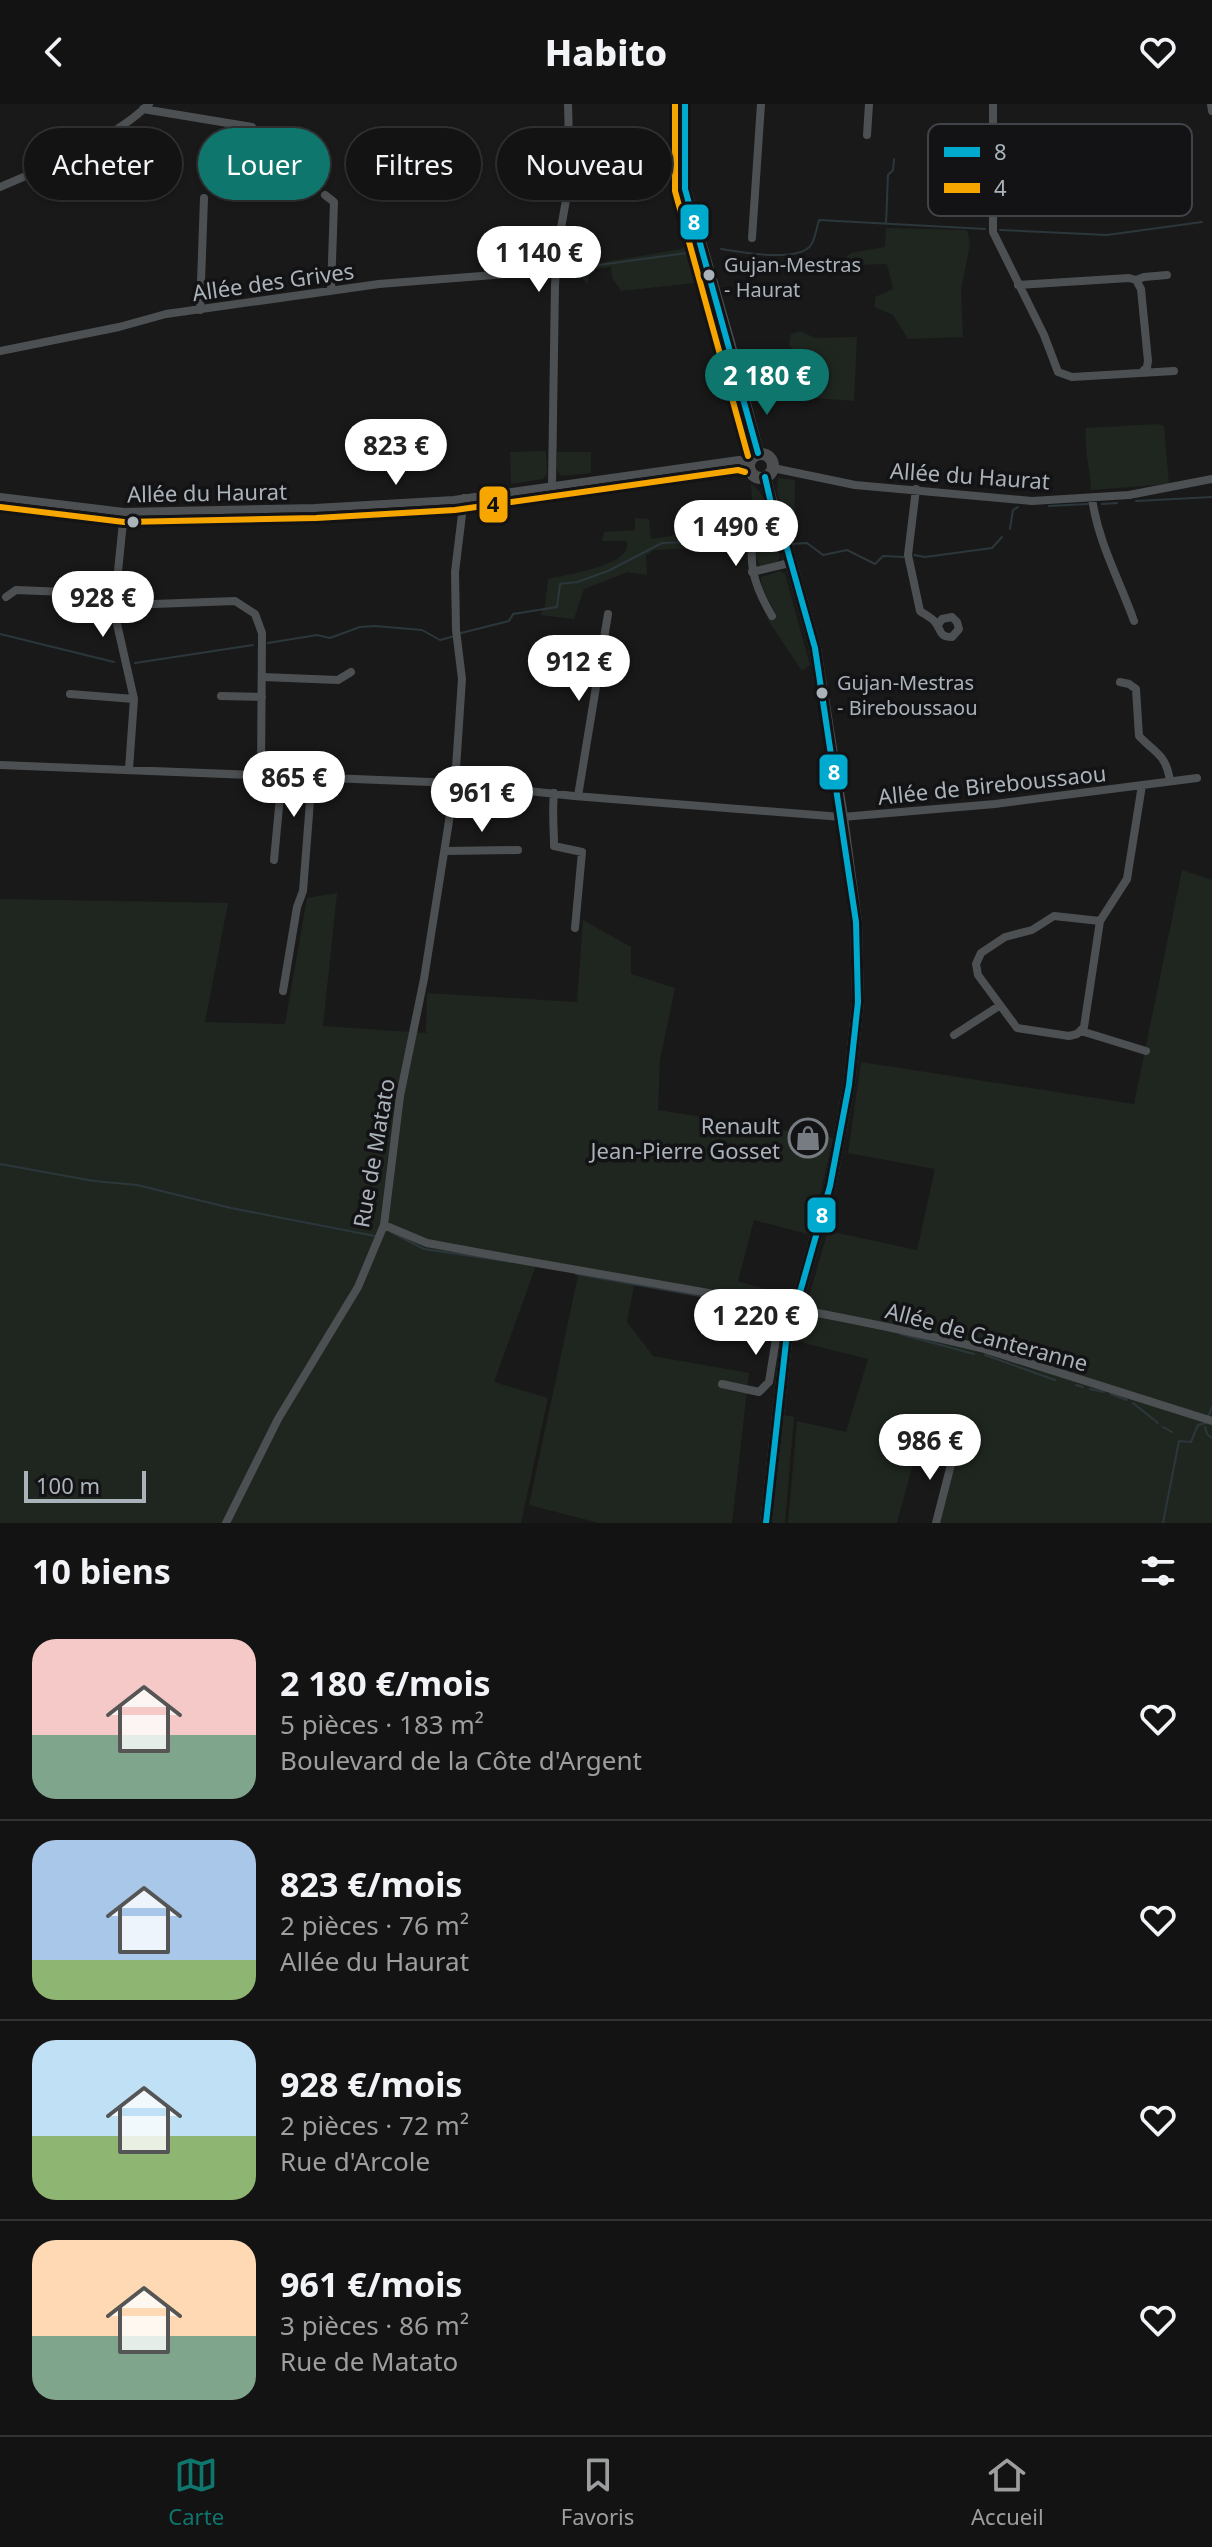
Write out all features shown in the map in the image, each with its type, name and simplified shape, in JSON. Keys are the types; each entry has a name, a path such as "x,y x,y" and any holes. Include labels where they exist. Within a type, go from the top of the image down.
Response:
{"main road":[{"path":"685,104 685,189 730,346 753,458 751,474 758,478 769,473"},
{"path":"753,458 769,457 778,525 809,656 818,677 856,922 857,1022 849,1085 830,1186 775,1382 766,1523"}],"street":[{"path":"552,485 556,270 570,178 568,104"},
{"path":"752,238 761,104"},
{"path":"867,135 869,104"},
{"path":"1211,104 1212,111"},
{"path":"0,187 77,151 146,107 252,127"},
{"path":"330,199 334,202 331,291"},
{"path":"200,310 204,200"},
{"path":"993,216 993,232 1044,335 1058,372 1072,377 1174,371"},
{"name":"Allée des Grives","path":"0,351 164,315 379,284 556,270"},
{"path":"1018,285 1136,280 1167,275"},
{"path":"1136,280 1141,289 1148,361 1142,372"},
{"name":"Allée du Haurat","path":"0,497 124,512 315,508 464,498 753,458"},
{"name":"Allée du Haurat","path":"769,473 855,485 1032,501 1152,492 1212,479"},
{"path":"916,489 908,555 920,611 938,625"},
{"name":"Rue de Matato","path":"226,1523 278,1419 358,1287 384,1225 400,1096 446,851 455,783 462,679 455,572 464,498"},
{"path":"1092,498 1095,523 1105,553 1134,621"},
{"path":"754,508 752,572 757,590 772,616"},
{"path":"116,591 124,512"},
{"path":"752,572 788,563"},
{"path":"6,597 16,590 90,593 103,599"},
{"path":"116,591 123,594 127,605 124,611 115,615 105,611 103,599 108,592 116,591"},
{"path":"127,605 235,601 255,614 262,633 261,774"},
{"path":"578,796 608,614"},
{"path":"115,615 134,699 129,769"},
{"path":"262,677 338,680 351,672"},
{"path":"1120,682 1136,689 1139,736 1163,758 1168,766 1170,781"},
{"path":"70,694 134,699"},
{"path":"221,696 262,697"},
{"name":"Allée de Bireboussaou","path":"0,765 455,783 842,817 995,804 1197,778"},
{"path":"274,860 282,775"},
{"path":"283,991 297,907 303,891 312,776"},
{"path":"1100,921 1054,916 1032,930 1005,937 981,953 977,958 976,970 1012,1024 1025,1031 1069,1036 1081,1031 1086,1022 1100,921 1127,879 1142,785"},
{"path":"554,793 554,846 582,852 575,928"},
{"path":"446,851 518,850"},
{"path":"954,1035 999,1006"},
{"path":"1081,1031 1146,1051"},
{"name":"Allée de Canteranne","path":"384,1225 427,1243 795,1309 981,1348 1209,1419"},
{"path":"722,1384 759,1392 775,1382 780,1314"},
{"path":"936,1523 955,1449"}],"shaded area":[{"path":"886,228 967,230 970,244 961,290 963,337 908,339 893,315 875,307 875,297 893,289 887,264 852,265 844,258 851,253 885,247"},
{"path":"693,244 704,282 621,291 612,277 611,267 589,270 588,285 575,267 681,249"},
{"path":"800,331 815,338 857,337 854,401 801,397 803,362 789,345 791,334"},
{"path":"1164,426 1169,484 1091,490 1086,428"},
{"path":"546,451 547,473 543,479 511,484 510,452"},
{"path":"557,452 591,452 591,473 561,476 557,470"},
{"path":"778,478 795,480 794,550 777,492"},
{"path":"751,484 769,508 780,557 778,561 760,566 756,558 757,509 752,502"},
{"path":"635,518 649,519 651,539 671,536 684,527 716,521 717,537 746,537 745,546 654,550 646,555 647,575 628,572 584,589 574,619 540,615 545,606 548,579 588,570 618,558 626,551 627,541 602,541 604,532 635,530"},
{"path":"780,571 785,574 810,665 802,671 768,620 776,614 762,587 761,577"},
{"path":"1182,870 1212,880 1212,1523 941,1523 933,1520 950,1450 919,1441 897,1523 788,1523 797,1421 846,1432 868,1359 796,1341 828,1231 917,1250 935,1169 848,1153 861,1062 1134,1104"},
{"path":"337,893 323,1026 426,1033 427,993 577,1002 583,920 631,947 631,974 675,988 660,1060 658,1110 833,1138 811,1235 754,1220 738,1281 781,1294 777,1304 635,1280 627,1322 653,1356 749,1373 732,1523 599,1523 529,1505 579,1271 537,1263 494,1382 548,1398 521,1523 0,1523 0,899 228,903 205,1022 285,1024 307,898"},
{"path":"784,1415 794,1417 785,1523 772,1523"}],"waterway":[{"path":"886,224 888,175 893,170 894,159"},
{"path":"721,249 769,255 794,254 811,245 819,220 985,229"},
{"path":"1000,230 1107,235 1202,222"},
{"path":"570,269 694,252"},
{"name":"Allée du Haurat","path":"1136,501 1212,497"},
{"path":"1102,504 1117,503"},
{"path":"1049,506 1088,504"},
{"path":"1010,529 1013,510 1018,507"},
{"path":"914,555 925,557 992,548 1002,537"},
{"path":"461,633 509,621 513,614 557,607 560,584 577,582 608,571 662,543 745,540"},
{"path":"760,541 773,542"},
{"path":"792,544 807,543 823,555 847,550 875,564 883,556 904,557"},
{"path":"268,643 317,635 330,638 360,627 375,626 422,630 440,640 455,636"},
{"path":"0,634 114,662"},
{"path":"135,663 253,645"},
{"path":"0,1164 94,1181 137,1185 231,1208 375,1236"},
{"path":"391,1232 424,1249 511,1262"},
{"path":"576,1274 767,1308"},
{"path":"800,1318 819,1317"},
{"path":"900,1334 974,1354"},
{"path":"985,1355 1055,1380"},
{"path":"1076,1385 1083,1387"},
{"path":"1090,1389 1104,1392"},
{"path":"1111,1394 1127,1400"},
{"path":"1133,1403 1158,1423"},
{"path":"1208,1417 1212,1407"},
{"path":"1163,1523 1179,1441 1191,1442 1198,1425 1206,1423"},
{"path":"1163,1427 1172,1432"},
{"path":"1205,1427 1212,1438"}],"transit line":[{"name":"4","path":"675,104 675,191 748,456"},
{"name":"8","path":"685,104 685,189 758,453"},
{"name":"4","path":"0,507 124,522 316,518 455,510 738,470 745,472"},
{"name":"8","path":"765,477 781,547"},
{"name":"8","path":"766,1523 786,1342 830,1186 849,1085 858,1002 856,922 815,648 778,525"}],"place":[{"name":"Gujan-Mestras - Haurat","path":"709,275"},
{"name":"Gujan-Mestras - Bireboussaou","path":"822,693"},
{"name":"Renault Jean-Pierre Gosset","path":"808,1138"}]}
